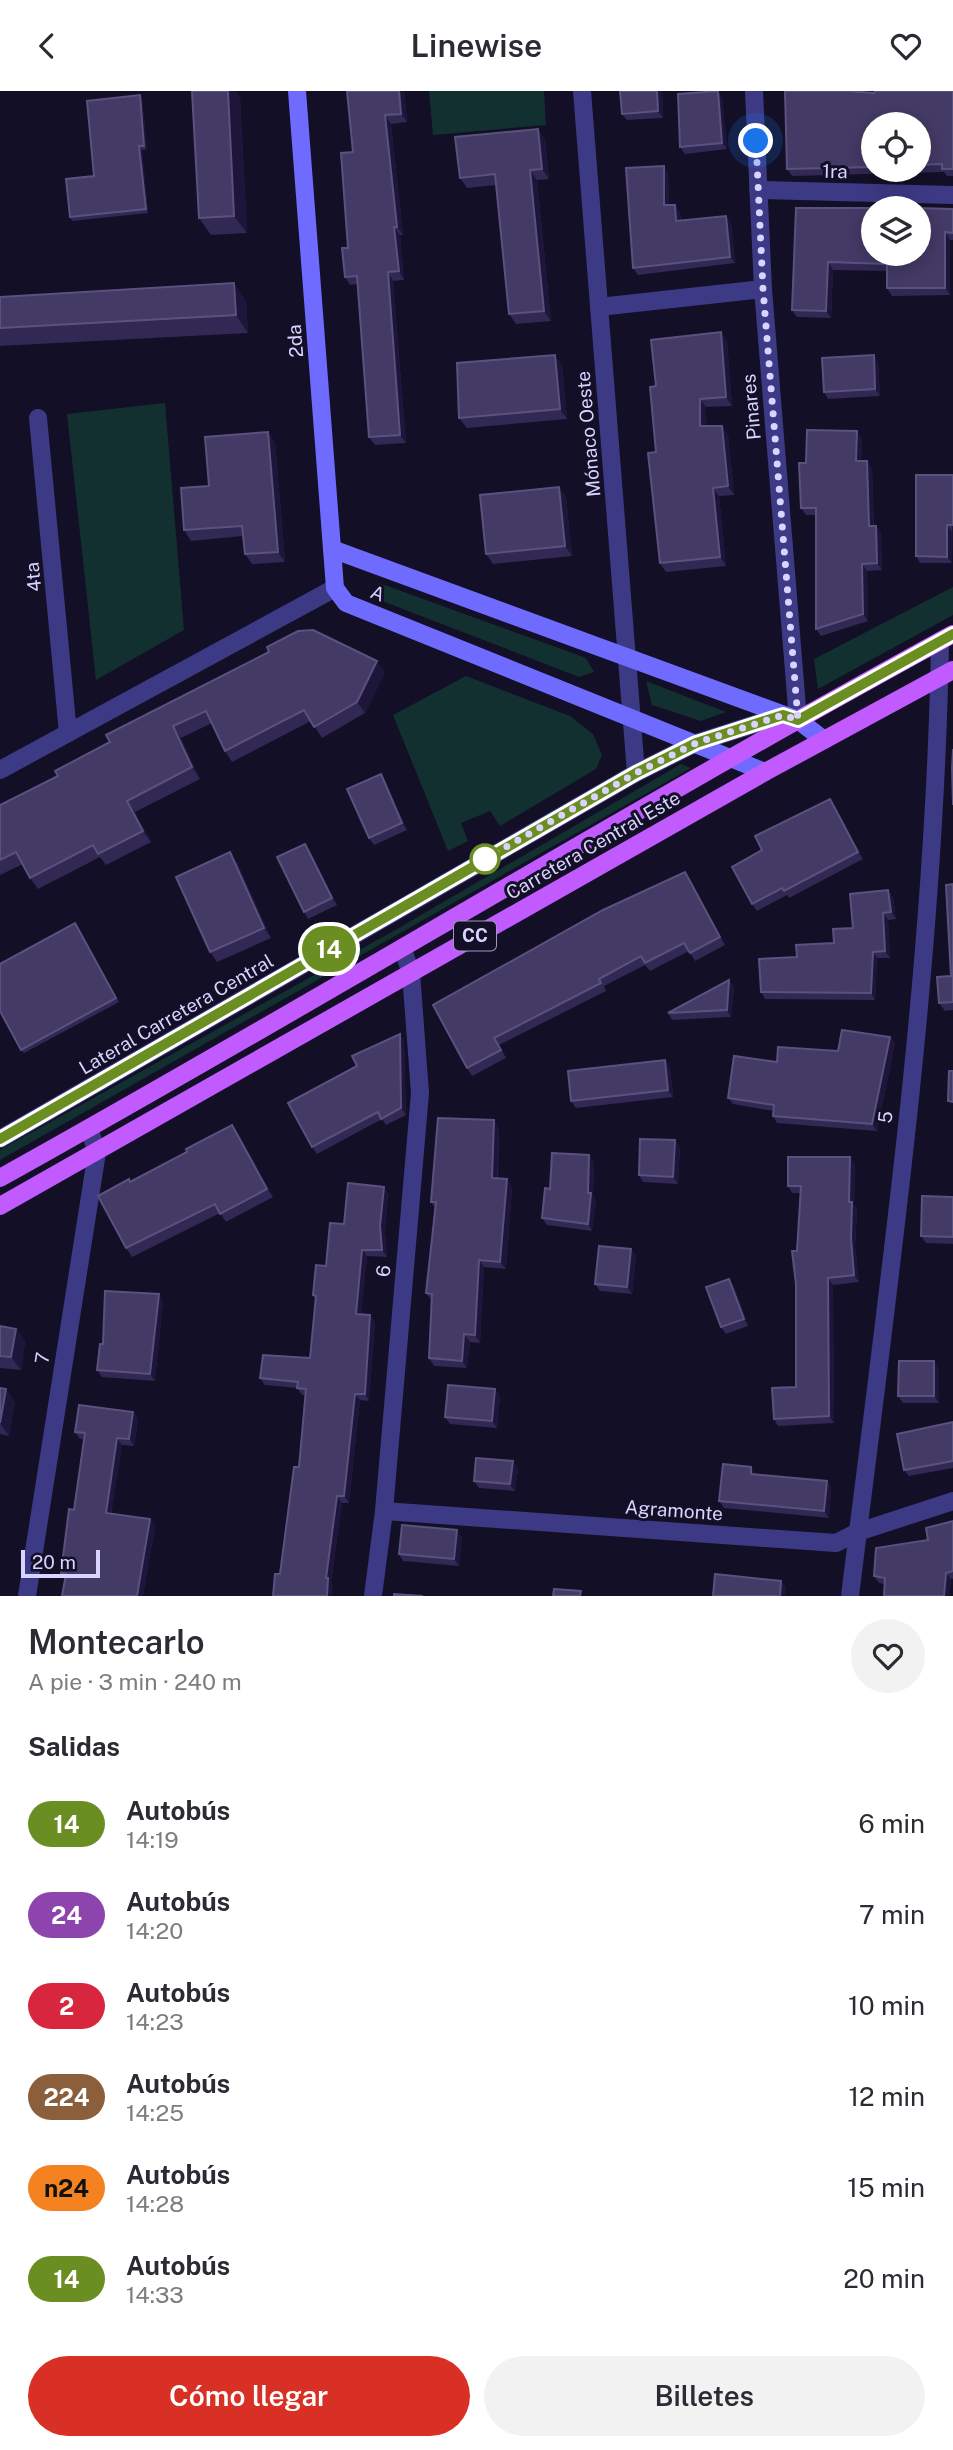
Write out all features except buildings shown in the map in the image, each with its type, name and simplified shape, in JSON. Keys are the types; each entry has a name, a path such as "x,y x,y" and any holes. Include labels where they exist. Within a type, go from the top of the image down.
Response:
{"main road":[{"name":"Carretera Central Este","path":"0,1178 403,950 731,757 791,717 947,637"},
{"name":"Carretera Central Este","path":"0,1206 765,772 946,674"}],"street":[{"name":"2da","path":"297,91 335,588"},
{"name":"Mónaco Oeste","path":"582,91 636,773"},
{"name":"Pinares","path":"754,91 763,289 791,717"},
{"name":"1ra","path":"758,190 953,195"},
{"path":"599,307 763,289"},
{"name":"4ta","path":"38,418 68,733"},
{"name":"A","path":"332,549 626,659 791,717 824,740"},
{"name":"A","path":"335,588 346,603 765,772"},
{"path":"0,770 335,588"},
{"name":"5","path":"850,1596 916,1028 947,637"},
{"name":"Lateral Carretera Central","path":"0,1139 636,773 696,743 791,717"},
{"name":"6","path":"373,1596 384,1510 420,1093 411,973 403,950"},
{"name":"7","path":"27,1596 97,1152 89,1129"},
{"name":"Agramonte","path":"384,1510 836,1543 858,1532 953,1501"}],"green space":[{"path":"429,91 544,91 546,125 433,135"},
{"path":"165,403 184,630 96,680 67,414"},
{"path":"379,583 586,658 594,672 579,677 377,599 372,593"},
{"path":"953,587 953,615 818,689 814,659"},
{"path":"466,676 570,716 593,734 602,755 596,769 500,826 490,811 461,823 468,841 448,851 393,715"},
{"path":"646,681 726,712 701,721 652,705"},
{"path":"681,764 691,768 0,1160 0,1150 397,929"}],"bus line":[{"name":"14","path":"0,1139 636,773 696,743 783,715 798,720 953,634"}],"route":[{"path":"485,859 483,860 636,773 696,743 783,715 798,720 763,289 756,141"}]}
